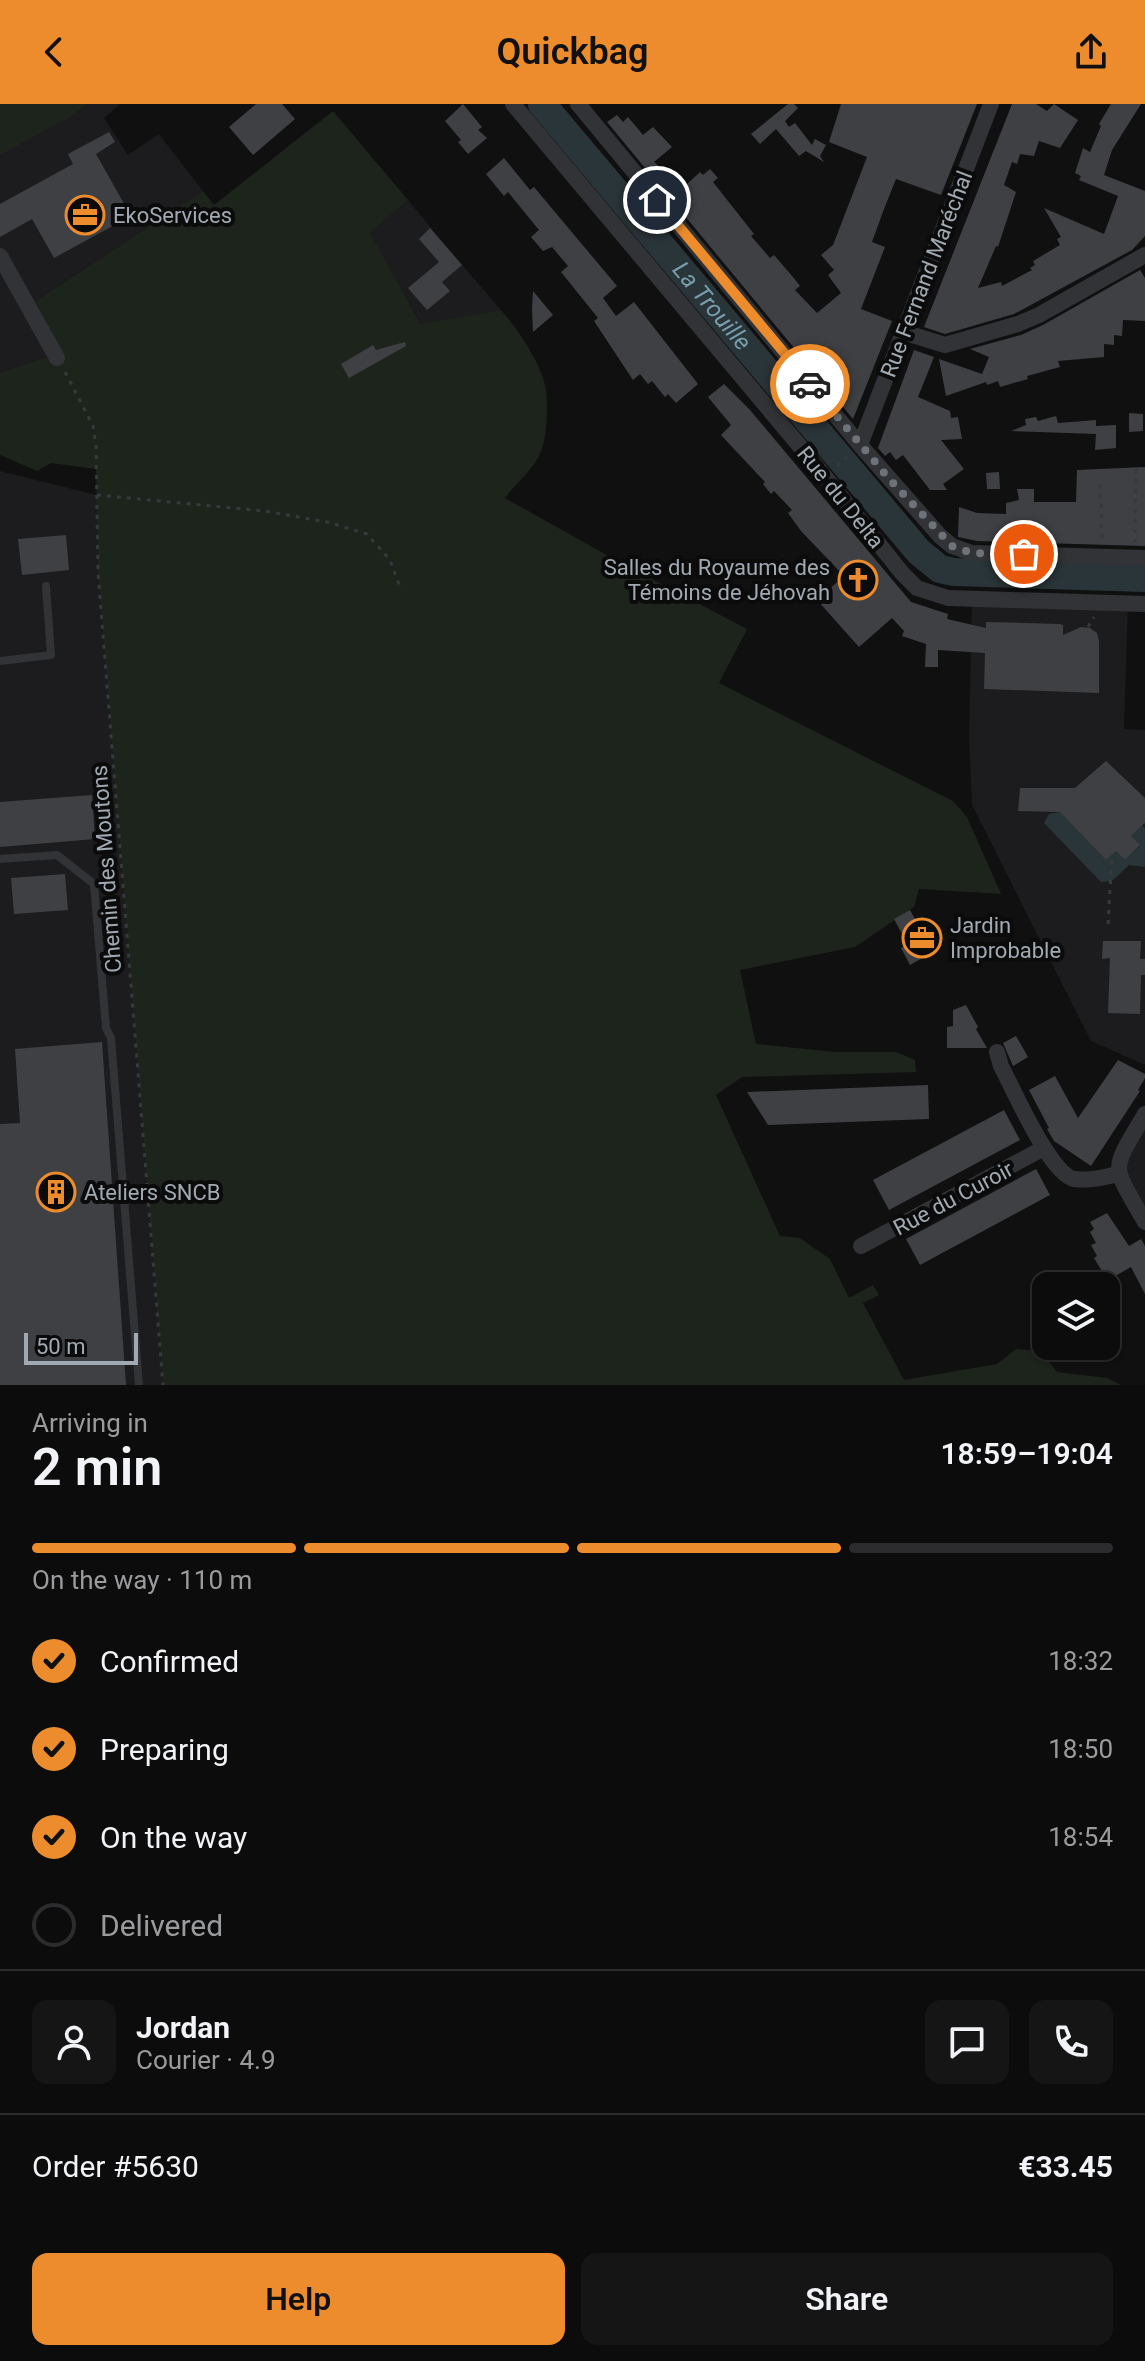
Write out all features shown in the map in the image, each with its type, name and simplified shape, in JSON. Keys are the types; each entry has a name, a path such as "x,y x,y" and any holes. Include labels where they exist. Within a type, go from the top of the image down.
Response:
{"street":[{"name":"Rue du Delta","path":"513,104 917,588 932,594 972,599 1145,604"},
{"path":"578,104 856,448 952,546 972,553 1140,558"},
{"name":"Rue Fernand Maréchal","path":"856,448 991,104"},
{"path":"903,332 945,345 1018,324 1145,255"},
{"path":"0,256 57,358"},
{"path":"997,1052 1001,1066 1051,1161 1071,1178 1097,1179 1117,1174"},
{"path":"1145,1114 1117,1161 1117,1174 1145,1222"},
{"name":"Rue du Curoir","path":"861,1246 1044,1148"}],"lane":[{"path":"0,661 51,655 46,586"},
{"path":"0,859 57,855 94,884 106,1028 111,1038 139,1385"}],"path":[{"name":"Chemin des Moutons","path":"57,358 93,426 98,573 163,1385"},
{"path":"835,468 856,448"},
{"path":"1136,463 1140,558"},
{"path":"1100,484 1102,557"},
{"path":"97,495 264,511 327,522 367,534 390,560 401,590"},
{"path":"1088,627 1097,613"},
{"path":"1108,924 1112,855"}],"shaded area":[{"path":"0,104 120,104 104,118 128,155 159,134 203,191 28,306 57,358 0,373"},
{"path":"0,104 87,104 68,118 0,155"},
{"path":"333,111 408,200 370,233 421,324 501,310 538,366 547,400 542,447 533,466 505,498 747,629 719,683 953,801 967,817 1001,894 919,889 914,907 855,947 740,970 756,1044 835,1052 896,1052 915,1060 916,1072 742,1077 716,1095 780,1236 800,1238 830,1259 849,1298 873,1285 879,1295 863,1303 904,1380 997,1364 1016,1349 1032,1350 1032,1360 1048,1360 1057,1372 1107,1378 1121,1385 163,1385 98,573 96,469 51,463 37,471 0,455 0,373 44,358 56,358 28,306 203,191 214,205"},
{"path":"408,200 501,310 422,325 369,233"},
{"path":"0,471 97,495 98,573 163,1385 0,1385"},
{"path":"972,599 1128,603 1124,729 1145,730 1145,1065 1091,1041 972,805 969,738"},
{"path":"1060,812 1106,860 1116,851 1125,860 1140,846 1131,836 1142,826 1145,828 1145,867 1129,865 1112,881 1101,882 1044,823 1049,814"},
{"path":"1145,1114 1145,1222 1117,1161"}],"building":[{"path":"256,104 282,104 295,119 253,155 229,127"},
{"path":"463,104 482,127 478,130 487,138 468,154 445,121"},
{"path":"788,104 798,108 785,121 789,127 795,123 812,145 815,139 826,145 820,156 824,162 806,151 799,156 776,129 760,144 751,134"},
{"path":"841,104 977,104 941,195 896,179 884,209 872,242 885,247 861,309 892,321 853,419 607,122 617,115 623,122 628,117 643,135 653,127 672,147 654,162 673,178 678,174 687,184 700,172 703,175 710,169 718,178 713,182 754,234 751,236 770,258 774,255 793,277 800,286 795,290 817,313 841,293 828,275 834,270 821,255 833,245 867,157 829,142"},
{"path":"1012,104 1036,104 1047,111 1054,104 1078,120 1060,148 1039,141 1034,156 1020,154 1017,164 1012,162 1004,185 1016,192 998,247 978,288 1001,282 1002,286 1032,270 1030,268 1035,265 1033,261 1060,245 1057,239 1061,237 1044,208 1104,234 1118,196 1079,180 1081,176 1075,173 1083,148 1090,152 1101,126 1099,124 1111,104 1141,104 1112,150 1104,175 1145,191 1145,236 1132,250 1014,314 945,334 924,327"},
{"path":"109,132 115,142 96,154 131,216 54,258 32,219 0,237 0,204 73,164 68,154"},
{"path":"504,158 530,190 534,187 617,286 603,298 616,316 634,302 698,384 676,403 668,394 665,397 652,381 648,384 640,374 633,380 594,321 598,318 561,272 568,266 552,247 543,251 531,237 539,230 508,192 504,196 486,174"},
{"path":"430,228 462,265 442,282 450,291 427,310 408,288 439,262 419,239"},
{"path":"1140,270 1145,278 1145,321 1123,320 1122,336 1114,335 1114,345 1104,344 1104,357 1058,361 1060,367 1027,376 1028,379 1000,387 998,381 987,385 986,382 946,396 939,359 982,374 989,357 970,349 1021,335 1043,325"},
{"path":"533,291 553,315 533,332 532,309"},
{"path":"405,342 406,346 349,378 341,364 373,345 376,350"},
{"path":"914,350 934,357 918,397 950,411 951,418 958,417 962,439 941,440 964,469 943,484 947,490 930,490 903,455 896,460 890,452 885,456 878,448"},
{"path":"724,384 750,410 911,602 948,614 947,619 986,628 986,622 1060,624 1063,625 1063,635 1081,627 1090,628 1097,633 1099,641 1099,693 984,689 985,653 938,650 938,667 925,667 926,644 902,636 904,631 892,618 859,647 817,600 844,576 801,531 788,513 792,510 774,491 771,494 763,484 765,482 721,435 731,425 708,397"},
{"path":"1129,413 1143,414 1143,431 1129,432"},
{"path":"1056,416 1058,423 1096,420 1096,426 1116,425 1116,448 1095,450 1096,434 1011,431 1026,425 1025,419 1036,417 1038,421"},
{"path":"1145,467 1145,546 977,541 958,537 959,507 977,513 1006,514 1006,503 1019,500 1017,489 1034,489 1034,502 1076,502 1077,470"},
{"path":"999,472 1000,489 987,489 986,473"},
{"path":"66,535 69,570 22,575 18,539"},
{"path":"1106,761 1145,798 1145,823 1131,836 1140,845 1125,860 1116,851 1106,860 1060,812 1018,811 1020,788 1075,788"},
{"path":"92,795 95,839 0,847 0,802"},
{"path":"65,874 68,910 14,914 11,878"},
{"path":"910,910 933,952 910,965 901,948 908,945 894,919"},
{"path":"1103,941 1141,941 1140,959 1145,959 1145,975 1141,975 1140,1014 1108,1013 1110,958 1102,959"},
{"path":"966,1005 987,1048 947,1048 947,1027 953,1026 953,1010"},
{"path":"1016,1036 1028,1057 1013,1066 1003,1043"},
{"name":"Ateliers SNCB","path":"102,1042 126,1385 0,1385 0,1124 20,1123 15,1049"},
{"path":"1118,1060 1145,1074 1145,1078 1140,1091 1091,1166 1054,1141 1029,1090 1055,1076 1078,1118"},
{"path":"928,1085 929,1119 768,1125 747,1092"},
{"path":"1004,1110 1020,1140 889,1210 873,1180"},
{"path":"1036,1169 1050,1195 920,1265 906,1239"},
{"path":"1107,1213 1129,1246 1141,1239 1145,1246 1145,1294 1131,1267 1120,1273 1103,1272 1094,1258 1097,1256 1091,1245 1096,1243 1090,1232 1094,1229 1090,1222"}],"waterway":[{"name":"La Trouille","path":"542,104 919,552 940,569 1145,578"}],"way so far":[{"path":"810,384 891,481 952,546 972,553 1024,554"}],"place":[{"name":"EkoServices","path":"85,215"},
{"name":"Salles du Royaume des Témoins de Jéhovah","path":"858,580"},
{"name":"Jardin Improbable","path":"922,938"},
{"name":"Ateliers SNCB","path":"56,1192"}],"route":[{"path":"657,200 810,384"}]}
